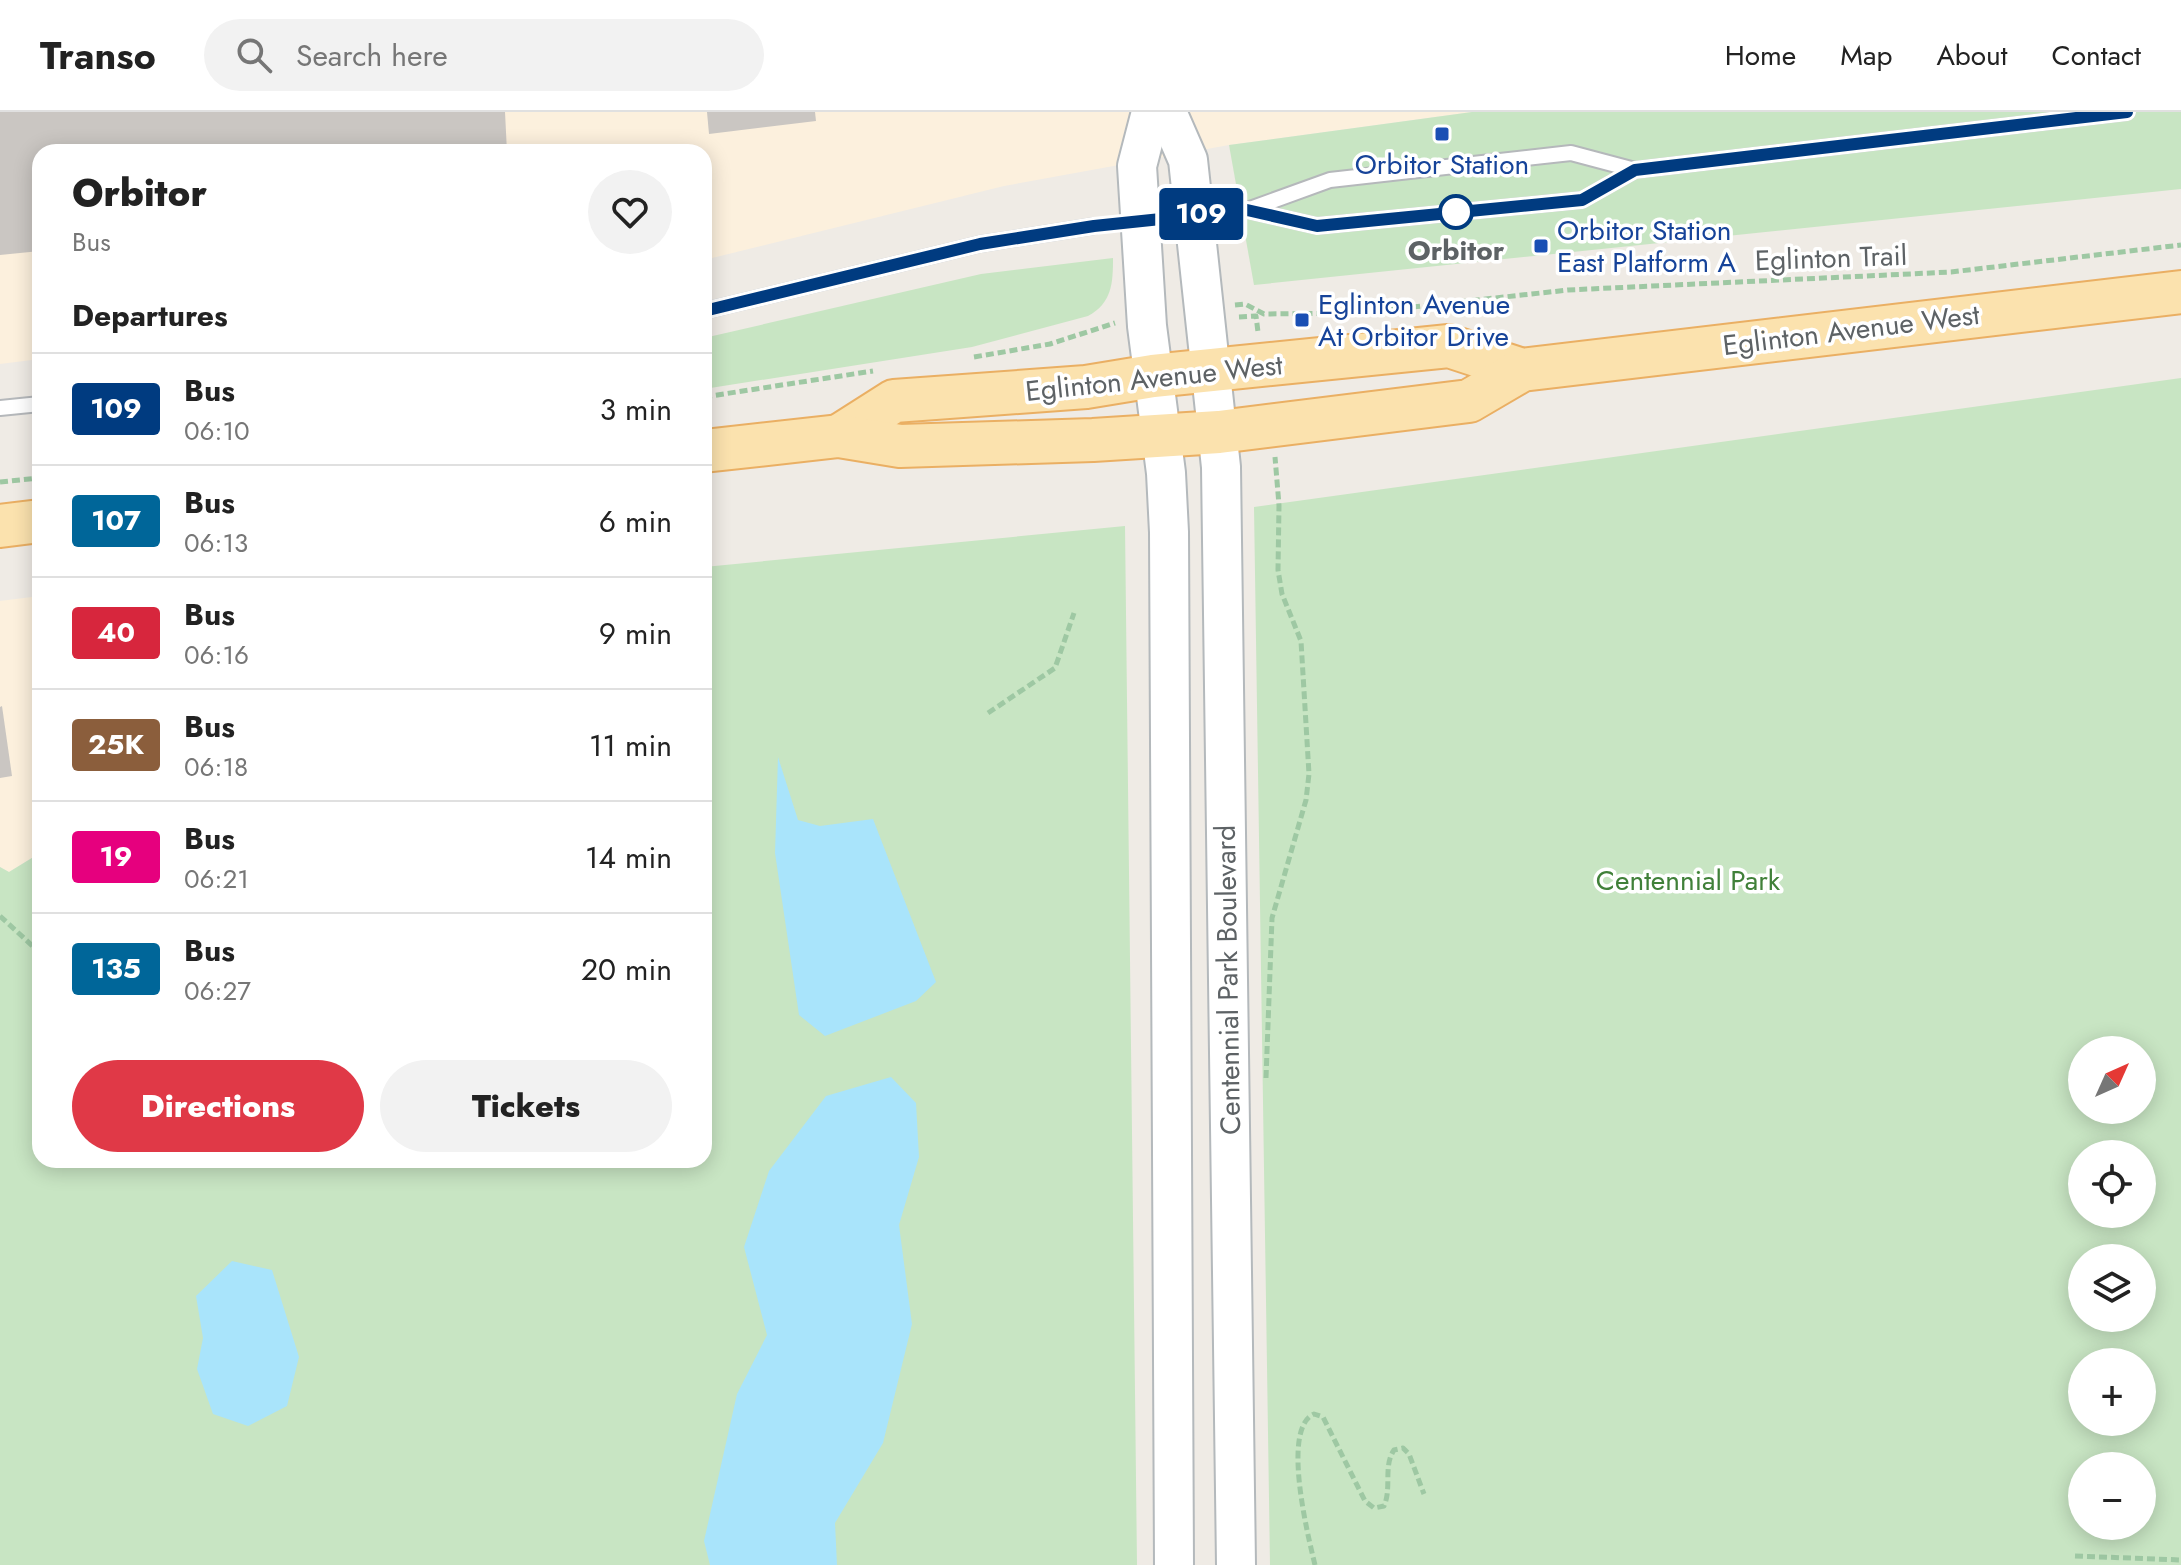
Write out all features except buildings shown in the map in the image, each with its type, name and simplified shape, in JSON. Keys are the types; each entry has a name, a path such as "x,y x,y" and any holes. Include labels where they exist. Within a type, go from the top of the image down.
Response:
{"main road":[{"name":"Eglinton Avenue West","path":"712,450 839,436 900,446 1157,406 1216,400 1469,401 1522,370 2181,292"},
{"name":"Eglinton Avenue West","path":"839,436 894,401 1086,387 1157,406 1216,400 1449,346 1522,370"},
{"path":"0,526 32,522"}],"street":[{"name":"Centennial Park Boulevard","path":"1151,112 1137,166 1157,406 1166,473 1170,620 1174,1565"},
{"name":"Centennial Park Boulevard","path":"1167,112 1188,160 1216,400 1236,1565"}],"lane":[{"path":"1635,170 1582,200 1317,226 1247,210 1330,180 1571,153 1635,170 2127,112"},
{"path":"712,309 980,244 1094,226"},
{"path":"0,408 32,405"}],"path":[{"name":"Eglinton Trail","path":"1245,304 1264,314 1358,313 1568,290 1951,272 2181,245"},
{"path":"1266,1079 1272,918 1306,800 1309,774 1301,641 1282,594 1278,570 1279,505 1275,458"},
{"path":"0,482 32,479"},
{"path":"988,713 1055,668 1074,613"},
{"path":"0,916 32,945"},
{"path":"1315,1565 1304,1519 1299,1473 1300,1426 1305,1418 1314,1414 1323,1417 1365,1501 1374,1508 1384,1506 1389,1495 1389,1457 1394,1450 1403,1448 1409,1454 1424,1494"},
{"path":"2075,1556 2181,1560"}],"shaded area":[{"path":"0,112 1472,112 1229,145 1004,186 712,258 712,144 32,144 32,360 0,364"},
{"path":"32,597 32,858 9,872 0,867 0,601"}],"green space":[{"path":"1472,112 2181,112 2181,189 1254,285 1229,145"},
{"path":"1113,258 1110,292 1102,305 1088,316 972,347 712,388 712,336 981,274"},
{"name":"Centennial Park","path":"2181,378 2181,1565 1270,1565 1254,507"},
{"path":"1125,526 1137,1565 0,1565 0,867 9,872 32,858 32,1168 712,1168 712,566"}],"water":[{"path":"778,757 798,820 820,826 873,819 936,982 916,1001 825,1036 799,1015 775,853"},
{"path":"891,1077 916,1103 919,1157 899,1225 912,1324 883,1443 835,1523 837,1565 710,1565 704,1541 737,1394 767,1335 744,1247 769,1171 826,1096"},
{"path":"232,1261 272,1270 299,1357 287,1406 248,1426 213,1414 197,1369 203,1338 196,1296"}],"bus line":[{"name":"109","path":"712,309 980,244 1094,226 1247,210 1317,226 1582,200 1635,170 2127,112"}],"place":[{"name":"Orbitor Station","path":"1442,134"},
{"name":"Orbitor","path":"1456,212"},
{"name":"Orbitor Station East Platform A","path":"1541,246"},
{"name":"Eglinton Avenue At Orbitor Drive","path":"1302,320"}]}
